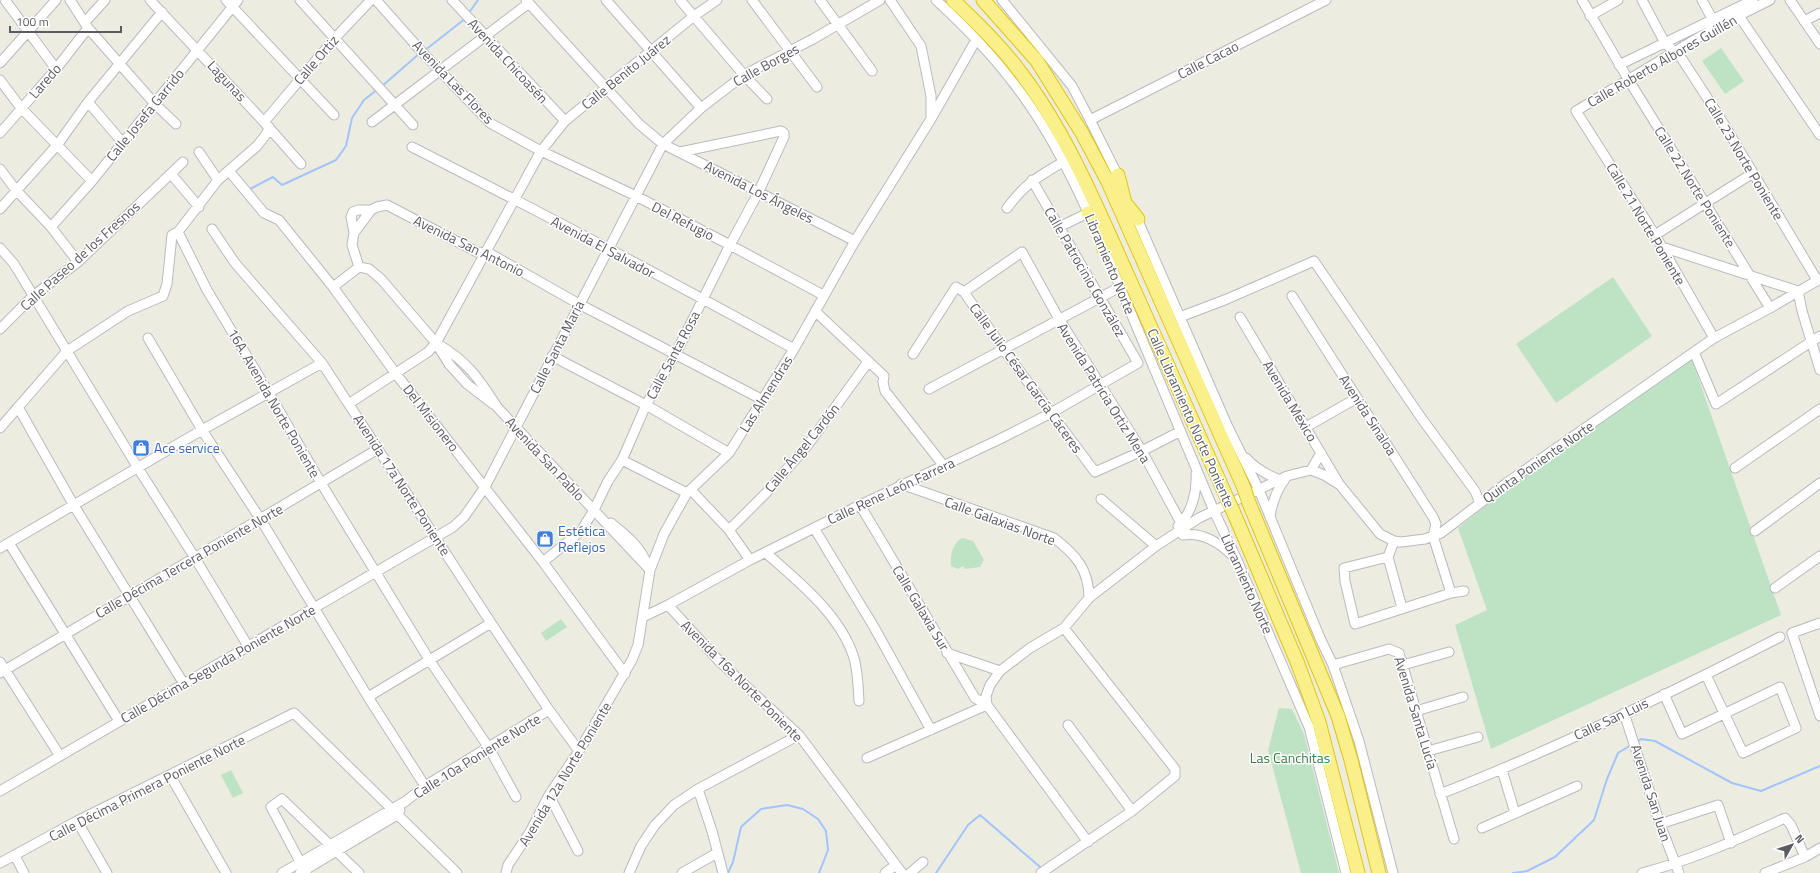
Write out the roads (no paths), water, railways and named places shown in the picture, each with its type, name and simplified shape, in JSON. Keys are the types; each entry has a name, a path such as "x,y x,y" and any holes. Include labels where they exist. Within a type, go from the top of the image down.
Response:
{"highway":[{"name":"Calle Libramiento Norte Poniente","path":"953,0 992,38 1022,73 1056,126 1092,209 1227,498 1298,664 1320,722 1358,873"},
{"name":"Calle Libramiento Norte Poniente","path":"983,0 1037,61 1082,133 1113,178 1131,234 1244,488 1338,716 1380,873"},
{"path":"1113,178 1126,204 1138,220"},
{"path":"1126,204 1131,234"},
{"path":"1092,209 1110,248"}],"street":[{"path":"5,0 56,69"},
{"path":"0,63 56,0"},
{"path":"70,0 87,25 119,64 155,104 176,124"},
{"name":"Laredo","path":"0,133 56,69 105,0"},
{"name":"Lagunas","path":"150,0 197,49 301,164"},
{"path":"300,0 413,125"},
{"name":"Calle Ortiz","path":"67,351 128,311 163,296 167,284 172,236 178,232 199,207 218,180 257,146 266,133 266,125 300,78 371,0"},
{"name":"Avenida Las Flores","path":"376,0 440,71 490,123 541,151"},
{"name":"Avenida Chicoasén","path":"452,0 566,122"},
{"path":"606,0 701,108"},
{"path":"680,0 744,75 767,99"},
{"name":"Calle Benito Juárez","path":"350,403 428,352 436,343 541,151 566,122 694,16 717,0"},
{"path":"752,0 791,50 817,87"},
{"path":"820,0 872,71"},
{"name":"Calle Borges","path":"663,144 701,108 744,75 880,0"},
{"path":"890,0 921,46 931,96 931,119"},
{"name":"Libramiento Norte","path":"936,0 976,40 1012,81 1042,125 1092,209"},
{"path":"1002,0 1072,86 1090,120 1113,178 1138,220 1180,317 1259,490 1320,638 1333,665 1359,741 1392,873"},
{"name":"Calle Cacao","path":"1090,120 1326,0"},
{"name":"Calle 22 Norte Poniente","path":"1582,0 1619,65 1770,308"},
{"path":"1590,16 1618,0"},
{"name":"Calle 23 Norte Poniente","path":"1642,0 1664,42 1682,60 1715,110 1819,280"},
{"path":"1702,0 1714,23"},
{"name":"Calle Roberto Albores Guillén","path":"1576,111 1673,52 1714,23 1753,0"},
{"name":"Calle Roberto Albores Guillén","path":"1619,65 1664,42 1714,23 1739,16 1770,0"},
{"path":"1790,0 1820,44"},
{"path":"372,122 394,104 486,37 528,1"},
{"name":"Avenida Los Ángeles","path":"528,1 639,124 663,144 855,241"},
{"path":"232,2 334,115"},
{"name":"Calle Josefa Garrido","path":"50,227 92,181 155,104 232,2"},
{"path":"0,209 58,144 88,102 162,12"},
{"path":"1804,21 1820,13"},
{"path":"1739,16 1816,122 1820,135"},
{"name":"Las Almendras","path":"625,674 638,645 650,570 664,534 689,492 729,453 794,349 823,295 931,119 976,40"},
{"path":"0,80 21,108 58,144 92,181"},
{"path":"88,102 123,143"},
{"name":"Calle 21 Norte Poniente","path":"1576,111 1655,235 1714,338"},
{"name":"Calle Santa Rosa","path":"543,562 581,531 594,510 608,481 622,460 646,405 676,354 730,245 758,193 784,137 784,133 781,131 680,152"},
{"name":"Calle Santa María","path":"436,537 453,527 464,517 485,487 663,144"},
{"name":"Avenida El Salvador","path":"412,147 514,199 794,349"},
{"name":"Del Refugio","path":"541,151 636,196 823,295"},
{"path":"199,152 218,180"},
{"name":"Calle Paseo de los Fresnos","path":"0,329 33,296 78,262 183,162"},
{"path":"1007,208 1020,190 1032,180 1063,162"},
{"path":"0,169 16,190 50,227 78,262"},
{"name":"Del Misionero","path":"229,171 264,213 279,220 333,287 396,374 543,562 625,674"},
{"path":"1655,235 1753,173"},
{"path":"171,174 199,207"},
{"name":"Calle Patrocinio González","path":"1032,180 1138,363"},
{"name":"Avenida San Antonio","path":"371,210 377,206 387,205 477,252 489,253 579,304 762,400"},
{"path":"1059,227 1092,209"},
{"path":"333,287 359,267 352,244 354,233 351,217 353,212 358,210 371,210"},
{"path":"354,233 371,210"},
{"name":"Avenida 17a Norte Poniente","path":"212,229 234,263 322,363 350,403 378,449 491,623 549,710 579,751"},
{"name":"16A. Avenida Norte Poniente","path":"178,232 207,290 321,483 430,661 488,748 516,797"},
{"path":"1662,247 1798,291 1802,312 1820,370"},
{"path":"0,248 14,264 138,468 196,558 248,646"},
{"name":"Libramiento Norte","path":"1110,248 1120,287 1214,511 1238,560 1309,727 1346,873"},
{"name":"Avenida Patricia Ortiz Mena","path":"960,289 1022,252 1059,319 1142,451 1184,528"},
{"path":"1180,317 1234,296 1314,261 1422,419 1474,491 1480,503"},
{"name":"Avenida San Pablo","path":"359,267 368,269 381,279 436,343 455,354 480,379 497,407 516,428 594,510 631,538 643,554 650,570"},
{"name":"Quinta Poniente Norte","path":"1394,541 1401,542 1425,539 1441,533 1480,503 1714,338 1819,280"},
{"path":"930,389 1120,287"},
{"path":"913,354 960,289"},
{"name":"Calle Julio César García Cáceres","path":"960,289 1095,472 1142,451"},
{"name":"Avenida Sinaloa","path":"1292,296 1433,517 1436,524 1433,536 1451,593"},
{"path":"815,311 884,376 883,382 885,391 944,466"},
{"name":"Avenida México","path":"1240,317 1340,485"},
{"path":"1694,352 1716,404 1820,336"},
{"path":"148,338 202,430 261,520 368,697 426,786"},
{"path":"0,428 67,351"},
{"path":"552,356 646,405 729,453"},
{"name":"Calle Ángel Cardón","path":"729,530 768,492 807,446 868,362"},
{"path":"0,548 73,504 322,363"},
{"name":"Calle Rene León Farrera","path":"643,616 668,606 750,560 901,484 944,466 1051,413 1138,363"},
{"path":"1306,427 1357,398"},
{"path":"18,407 73,504 184,684"},
{"path":"1735,468 1820,409"},
{"path":"1142,451 1175,434"},
{"name":"Calle Décima Tercera Poniente Norte","path":"2,668 65,634 196,558 378,449"},
{"path":"1241,452 1253,466 1266,474 1283,478"},
{"path":"1311,470 1321,452"},
{"path":"622,460 689,492 729,530 750,560"},
{"path":"1184,528 1197,482 1196,467"},
{"path":"867,758 987,705 986,696 990,685 1000,670 1030,648 1064,628 1089,598 1169,536 1214,511 1283,478 1311,470 1324,475 1340,485 1380,534 1394,541 1388,557 1402,608"},
{"path":"1270,518 1272,503 1283,478"},
{"path":"1756,531 1820,483"},
{"name":"Calle Galaxias Norte","path":"901,484 1054,538 1072,552 1083,568 1089,586 1089,598"},
{"path":"1101,499 1156,546"},
{"name":"Calle Galaxia Sur","path":"860,505 975,698 987,705 1088,842"},
{"path":"814,528 874,627 931,730"},
{"path":"1184,528 1224,546 1238,560"},
{"name":"Calle Décima Segunda Poniente Norte","path":"0,791 436,537"},
{"path":"9,543 119,721"},
{"path":"766,553 815,596 841,632 854,656 859,701"},
{"path":"1775,588 1820,556"},
{"path":"1388,557 1344,568 1345,581 1355,624 1451,593 1464,591"},
{"name":"Avenida 16a Norte Poniente","path":"668,606 719,661 799,735 902,873"},
{"path":"368,697 491,623"},
{"path":"1820,623 1792,633 1816,688 1820,716"},
{"path":"1042,872 1132,811 1175,776 1176,773 1175,769 1064,628"},
{"name":"Calle San Luis","path":"1440,794 1502,770 1706,675 1780,637"},
{"name":"Avenida Santa Lucía","path":"1333,665 1391,649 1399,653 1454,839"},
{"path":"1403,665 1449,652"},
{"path":"947,653 1000,670"},
{"path":"2,668 60,756"},
{"name":"Avenida 12a Norte Poniente","path":"506,873 508,865 530,832 549,795 579,751 625,674"},
{"path":"1664,694 1682,734 1725,713 1780,687 1796,728 1743,753 1725,713 1706,675"},
{"path":"1416,711 1463,697"},
{"name":"Calle 10a Poniente Norte","path":"282,873 303,870 334,848 395,812 406,801 426,786 549,710"},
{"name":"Avenida San Juan","path":"1624,713 1640,756 1660,824 1679,873"},
{"name":"Calle Décima Primera Poniente Norte","path":"0,863 77,821 294,714 395,812"},
{"path":"1068,725 1132,811"},
{"path":"629,873 641,846 656,825 674,805 698,789 799,735"},
{"path":"1428,751 1478,737"},
{"path":"1502,770 1515,813"},
{"path":"170,775 226,873"},
{"path":"1482,828 1577,786"},
{"path":"698,789 712,831 722,870"},
{"path":"549,795 578,851"},
{"path":"303,870 271,807 282,799 359,873"},
{"path":"1660,824 1718,805 1731,843"},
{"path":"395,812 457,873"},
{"path":"1642,873 1676,863 1731,843 1785,818 1791,825 1805,857"},
{"path":"77,821 107,873"},
{"path":"1765,873 1805,857 1820,848"},
{"path":"682,873 717,853"},
{"path":"15,856 24,873"},
{"path":"910,873 923,862"},
{"path":"885,873 896,865"}],"waterway":[{"path":"468,14 478,0"},
{"path":"424,51 466,18"},
{"path":"381,87 420,53"},
{"path":"250,189 273,177 282,185 336,160 346,146 352,118 364,100 378,89"},
{"path":"1637,742 1641,739 1655,741 1732,783 1761,791 1820,766"},
{"path":"1513,873 1527,871 1555,857 1594,820 1607,779 1618,753 1631,745"},
{"path":"728,873 733,862 741,827 761,809 787,805 803,809 818,819 826,831 828,850 819,873"},
{"path":"936,873 968,825 980,815 1040,867 1040,870"}],"place":[{"name":"Ace service","path":"141,448"},
{"name":"Estética Reflejos","path":"545,539"}],"park label":[{"name":"Las Canchitas","path":"1290,758"}]}
